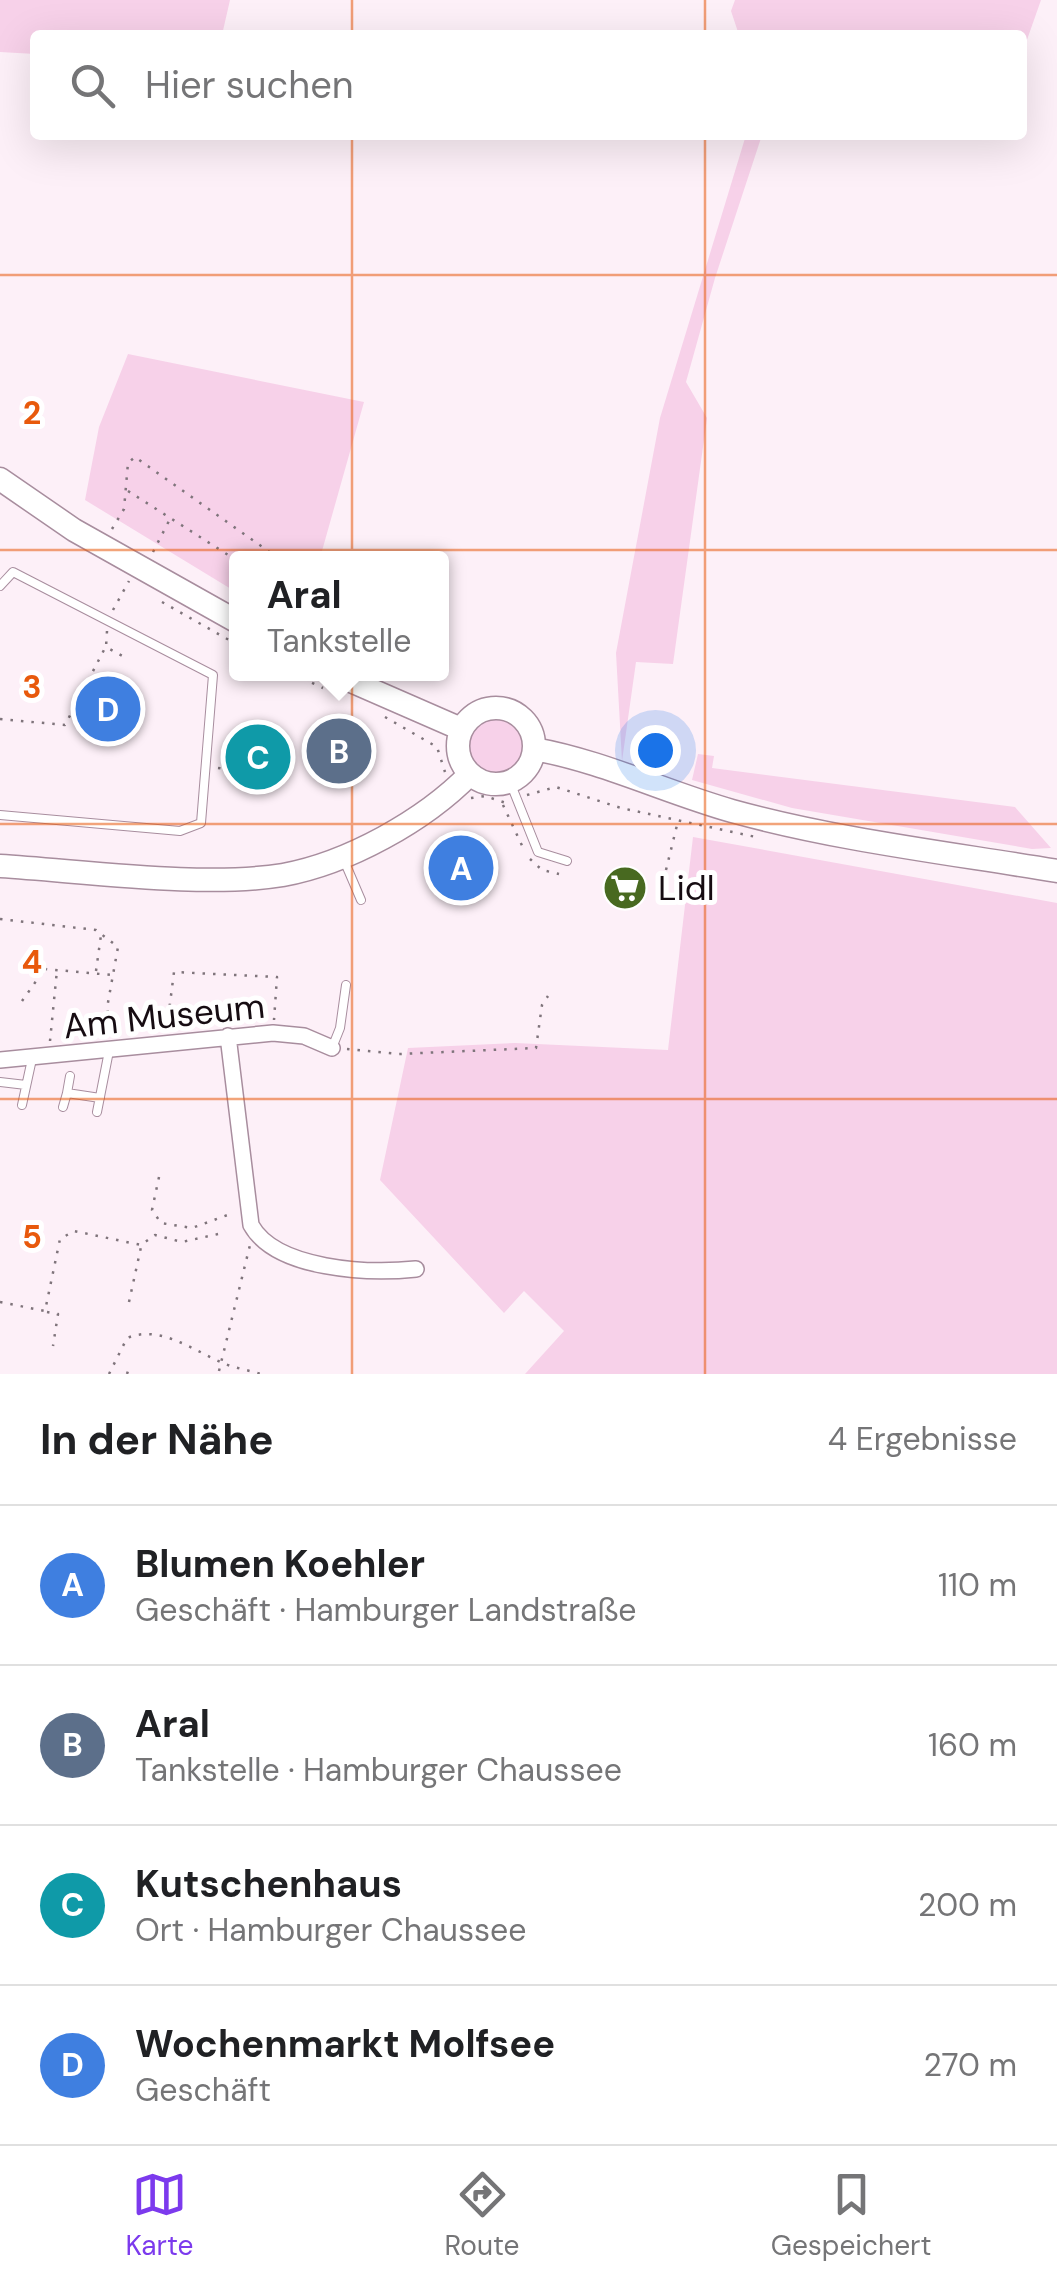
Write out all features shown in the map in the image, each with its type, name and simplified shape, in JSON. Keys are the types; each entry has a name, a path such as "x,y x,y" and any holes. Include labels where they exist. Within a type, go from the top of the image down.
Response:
{"main road":[{"path":"0,479 100,545 229,617"},
{"path":"331,682 462,729"},
{"path":"0,866 262,877 307,869 415,821 463,781 513,790 534,749 527,724 506,710 480,712 462,729 458,753 463,781"},
{"path":"534,749 586,759 654,788 737,812 1057,871"}],"street":[{"name":"Am Museum","path":"0,1060 273,1034 304,1036 332,1048"},
{"path":"228,1036 248,1208 258,1236 269,1248 291,1256 375,1273 416,1269"}],"lane":[{"path":"0,586 14,572 213,676 202,823 180,830 0,815"},
{"path":"513,790 538,852 566,861"},
{"path":"342,854 361,900"},
{"path":"332,1048 340,1028 346,986"},
{"path":"98,1112 113,1051"},
{"path":"22,1105 32,1059"},
{"path":"63,1107 70,1076"},
{"path":"0,1082 26,1085"},
{"path":"66,1092 100,1098"}],"path":[{"path":"100,545 124,509 128,463 135,458 268,551"},
{"path":"126,489 229,555"},
{"path":"140,567 156,550 171,517"},
{"path":"0,720 65,725 106,646"},
{"path":"382,716 438,748 445,776 463,781 468,798 485,796 502,804 513,790 556,787 621,808 766,839"},
{"path":"206,766 246,772"},
{"path":"666,870 678,820"},
{"path":"0,919 102,934 118,947 107,1008 113,1051"},
{"path":"96,973 102,934"},
{"path":"39,960 45,968 112,975"},
{"path":"22,1001 45,968"},
{"path":"52,1057 49,1037 57,970"},
{"path":"170,1043 167,1025 174,972 277,978 273,1034"},
{"path":"332,1048 399,1054 536,1048 542,1005 548,996"},
{"path":"159,1177 152,1210 161,1223 192,1228 248,1208"},
{"path":"45,1311 60,1239 74,1231 142,1245"},
{"path":"130,1302 142,1245 154,1236 182,1242 223,1232"},
{"path":"218,1371 248,1248 258,1236"},
{"path":"0,1302 58,1314 52,1346"},
{"path":"109,1374 120,1347 135,1334 165,1337 200,1349 222,1363 261,1374"}],"shaded area":[{"path":"0,0 230,0 223,30 30,30 30,54 0,52"},
{"path":"735,0 1041,0 1027,40 1027,30 737,30 731,11"},
{"path":"744,140 760,140 686,382 707,418 673,664 636,662 622,761 616,653 660,418"},
{"path":"128,354 364,402 322,551 229,551 229,588 85,500 99,427"},
{"path":"496,715 517,724 526,745 517,766 496,775 475,766 466,745 475,724"},
{"path":"698,754 714,756 712,768 1015,807 1051,848 1032,849 792,808 692,780"},
{"path":"693,837 1057,903 1057,1374 525,1374 564,1331 524,1291 504,1313 380,1180 408,1048 515,1043 668,1050"}],"place":[{"name":"Wochenmarkt Molfsee","path":"108,709"},
{"name":"Aral","path":"339,751"},
{"name":"Kutschenhaus","path":"258,757"},
{"name":"Blumen Koehler","path":"461,868"},
{"name":"Lidl","path":"625,888"}]}
